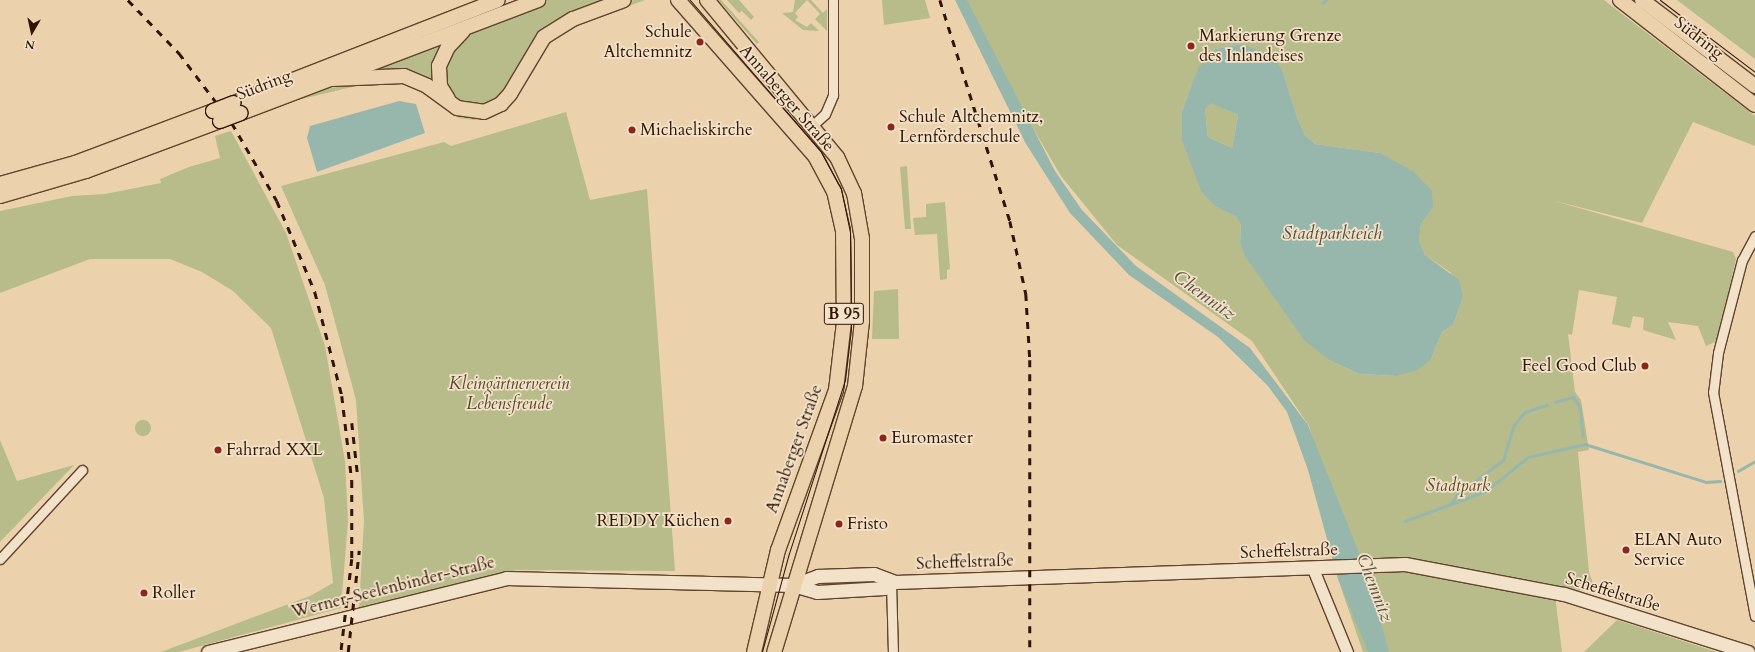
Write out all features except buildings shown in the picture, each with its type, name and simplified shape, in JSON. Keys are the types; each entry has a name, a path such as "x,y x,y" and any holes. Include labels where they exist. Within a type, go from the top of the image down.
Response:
{"main road":[{"name":"Südring","path":"0,196 86,171 486,3 498,0"},
{"path":"507,12 524,0"},
{"name":"Südring","path":"237,108 332,79 538,0"},
{"path":"332,79 404,76 427,86 457,108 479,113 495,108 510,94 544,37 573,19 624,0"},
{"name":"Annaberger Straße","path":"678,0 815,156 832,186 841,217 844,322 837,383 828,418 787,522 774,652"},
{"name":"Südring","path":"1620,0 1755,105"},
{"name":"Südring","path":"1642,0 1755,86"},
{"name":"Annaberger Straße","path":"708,1 813,125 837,157 854,192 862,238 862,329 849,411 754,652"},
{"path":"457,108 440,86 439,66 448,47 466,28"},
{"name":"Südring","path":"0,184 75,163 217,116"},
{"name":"Scheffelstraße","path":"781,585 818,576 874,574 891,582 1313,569 1372,565 1443,570 1564,594 1748,652"},
{"name":"Werner-Seelenbinder-Straße","path":"208,652 506,578 781,585"}],"street":[{"path":"813,125 825,114 833,95 833,0"},
{"path":"1755,236 1718,353 1713,392 1755,616"},
{"path":"0,559 82,470"},
{"path":"1313,569 1347,652"},
{"path":"891,582 893,652"}],"green space":[{"path":"538,0 624,0 558,26 510,94 479,113 415,80 332,79"},
{"path":"634,0 645,0 575,26 552,39 514,99 502,111 491,118 475,120 459,118 416,86 386,79 272,106 331,88 391,78 407,81 426,89 458,115 487,117 510,102 550,37 573,22"},
{"path":"718,0 721,0 759,42 757,44"},
{"path":"727,0 739,0 754,17 751,20 742,11 739,13"},
{"path":"795,0 807,0 795,13 798,17 795,20 807,27 811,23 819,31 803,30 782,13 793,12"},
{"path":"807,0 811,0 823,13 827,9 827,31 815,19 820,14"},
{"path":"882,0 925,0 930,18 884,25"},
{"name":"Stadtpark","path":"965,0 1604,0 1755,116 1755,146 1693,122 1642,223 1551,200 1733,252 1736,259 1719,335 1715,342 1706,346 1698,326 1668,322 1676,340 1643,330 1644,318 1633,316 1630,328 1612,324 1617,297 1579,290 1572,335 1568,334 1575,392 1581,400 1589,450 1578,452 1589,572 1596,592 1554,587 1562,652 1363,652 1337,576 1352,560 1309,426 1252,341 1117,245 1061,176 980,38","holes":["1241,44 1282,69 1298,120 1305,135 1315,144 1380,153 1433,208 1421,224 1419,240 1425,255 1450,272 1463,297 1453,325 1442,332 1431,359 1396,376 1359,374 1329,360 1240,243 1241,225 1236,215 1216,207 1182,111 1198,69 1215,49"]},
{"path":"1677,0 1755,0 1755,59"},
{"path":"1211,102 1238,115 1232,148 1208,137 1205,110"},
{"name":"Kleingärtnerverein Lebensfreude","path":"566,112 590,200 647,189 675,571 516,570 359,607 364,521 356,400 325,285 281,186 444,142 451,146"},
{"path":"231,131 286,233 325,346 345,461 348,521 341,608 179,652 161,652 310,596 333,583 324,498 271,328 233,291 202,272 170,259 90,259 0,293 0,211 72,196 105,194 161,183 160,179 189,167 220,158 215,136"},
{"path":"192,139 114,169 69,184 69,181"},
{"path":"907,166 911,229 905,229 900,167"},
{"path":"945,202 950,269 947,270 947,279 940,280 937,234 915,235 913,218 926,217 926,204"},
{"path":"898,289 899,339 872,339 874,291"},
{"path":"143,420 149,422 151,428 149,434 143,436 137,434 135,428 137,422"},
{"path":"0,440 17,481 74,465 0,542"},
{"path":"1617,620 1717,652 1584,652"}],"water":[{"path":"955,0 967,0 1055,171 1082,210 1136,266 1250,348 1308,425 1368,575 1389,652 1368,652 1338,579 1308,470 1287,412 1268,386 1218,337 1129,275 1070,213 1026,144"},
{"name":"Stadtparkteich","path":"1241,44 1269,54 1282,69 1298,120 1305,135 1315,144 1380,153 1414,172 1432,191 1433,208 1421,224 1419,240 1425,255 1459,280 1463,297 1453,325 1442,332 1431,359 1418,370 1396,376 1359,374 1329,360 1304,340 1245,256 1240,243 1241,225 1236,216 1216,207 1201,191 1182,140 1182,111 1198,68 1215,49","holes":["1211,103 1238,115 1232,148 1208,137 1205,110"]},
{"path":"399,101 416,104 425,133 317,172 307,138 310,126"}],"waterway":[{"path":"1323,3 1326,0"},
{"path":"1555,402 1573,397 1580,407 1583,436"},
{"path":"1450,505 1457,495 1503,460 1514,425 1525,412 1547,405"},
{"path":"1405,521 1486,491 1528,457 1585,444 1706,482 1720,481"},
{"path":"1738,471 1755,461"}],"tram line":[{"path":"690,0 821,152 841,189 850,232 851,329 845,380 789,553 762,652"},
{"path":"1660,0 1755,72"}],"railway":[{"path":"128,0 179,53 232,123 277,201 315,292 342,396 352,481 352,559 341,652"},
{"path":"940,0 1010,221 1026,294 1030,360 1030,652"},
{"path":"352,423 358,477"},
{"path":"348,652 359,551"}],"place":[{"name":"Schule Altchemnitz","path":"700,42"},
{"name":"Markierung Grenze des Inlandeises","path":"1191,46"},
{"name":"Schule Altchemnitz, Lernförderschule","path":"891,127"},
{"name":"Michaeliskirche","path":"632,130"},
{"name":"Feel Good Club","path":"1645,366"},
{"name":"Euromaster","path":"883,438"},
{"name":"Fahrrad XXL","path":"218,450"},
{"name":"REDDY Küchen","path":"728,521"},
{"name":"Fristo","path":"839,524"},
{"name":"ELAN Auto Service","path":"1626,550"},
{"name":"Roller","path":"144,593"}],"water label":[{"name":"Chemnitz","path":"1204,296"},
{"name":"Chemnitz","path":"1374,588"}]}
